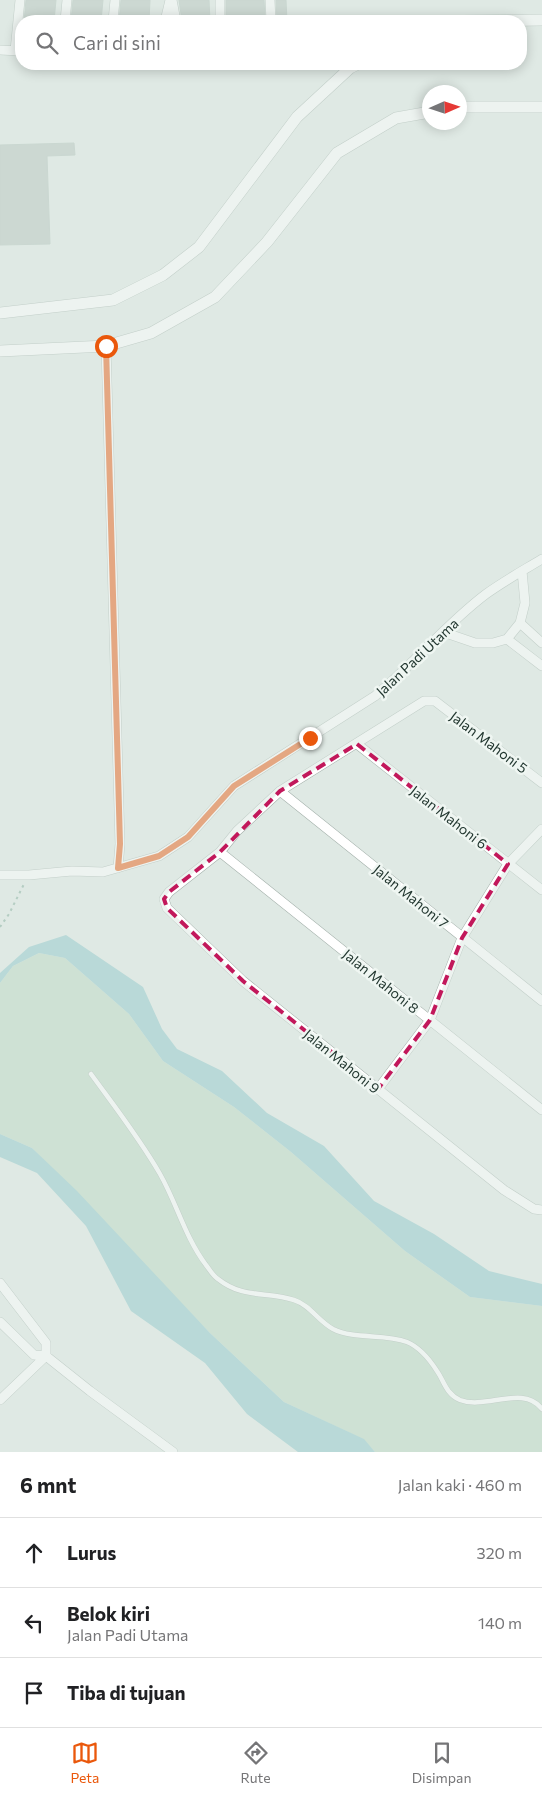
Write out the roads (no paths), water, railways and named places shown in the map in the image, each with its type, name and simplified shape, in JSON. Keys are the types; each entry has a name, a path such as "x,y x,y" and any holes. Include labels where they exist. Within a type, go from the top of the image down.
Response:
{"street":[{"path":"19,15 20,0"},
{"path":"66,15 67,0"},
{"path":"114,15 115,0"},
{"path":"167,15 171,0"},
{"path":"171,0 175,15"},
{"path":"220,0 220,15"},
{"path":"270,0 271,15"},
{"path":"527,20 542,20"},
{"path":"0,50 15,51"},
{"path":"0,313 113,300 163,275 199,246 297,117 348,70"},
{"path":"467,107 542,107"},
{"path":"0,352 106,346 151,333 215,297 267,242 337,154 396,118 422,113"},
{"path":"106,346 120,844 118,868"},
{"name":"Jalan Padi Utama","path":"0,875 29,875 72,870 103,872 159,856 188,837 234,786 375,696 486,594 542,559"},
{"path":"443,632 475,643 493,643 507,639 520,623 525,603 522,571"},
{"path":"520,623 542,643"},
{"path":"507,639 542,666"},
{"name":"Jalan Mahoni 5","path":"356,744 424,701 435,701 542,783"},
{"path":"220,852 237,831 280,791 356,744"},
{"name":"Jalan Mahoni 6","path":"356,744 542,890"},
{"name":"Jalan Mahoni 7","path":"280,791 542,1000"},
{"path":"378,1089 430,1020 462,938 508,864 542,829"},
{"name":"Jalan Mahoni 9","path":"220,852 169,892 164,899 168,908 243,982 504,1190 538,1210"},
{"name":"Jalan Mahoni 8","path":"220,852 542,1110"},
{"path":"0,1282 46,1343 46,1356 0,1400"},
{"path":"0,1322 34,1355 46,1356 90,1392 173,1452"}],"lane":[{"path":"91,1074 145,1148 161,1176 188,1235 216,1278 232,1289 252,1295 294,1300 308,1307 333,1328 346,1332 408,1342 423,1353 438,1371 448,1392 460,1400 477,1403 514,1397 526,1398 538,1404 542,1409"}],"water":[{"path":"66,935 143,987 162,1029 177,1049 222,1071 267,1113 324,1146 374,1201 434,1234 489,1271 542,1284 542,1306 470,1297 405,1251 291,1152 234,1107 163,1061 129,1014 65,958 39,953 13,966 0,983 0,973 29,947"},
{"path":"0,1134 32,1148 77,1191 210,1333 284,1402 364,1439 375,1452 298,1452 247,1414 205,1363 131,1311 86,1226 37,1173 0,1157"}]}
